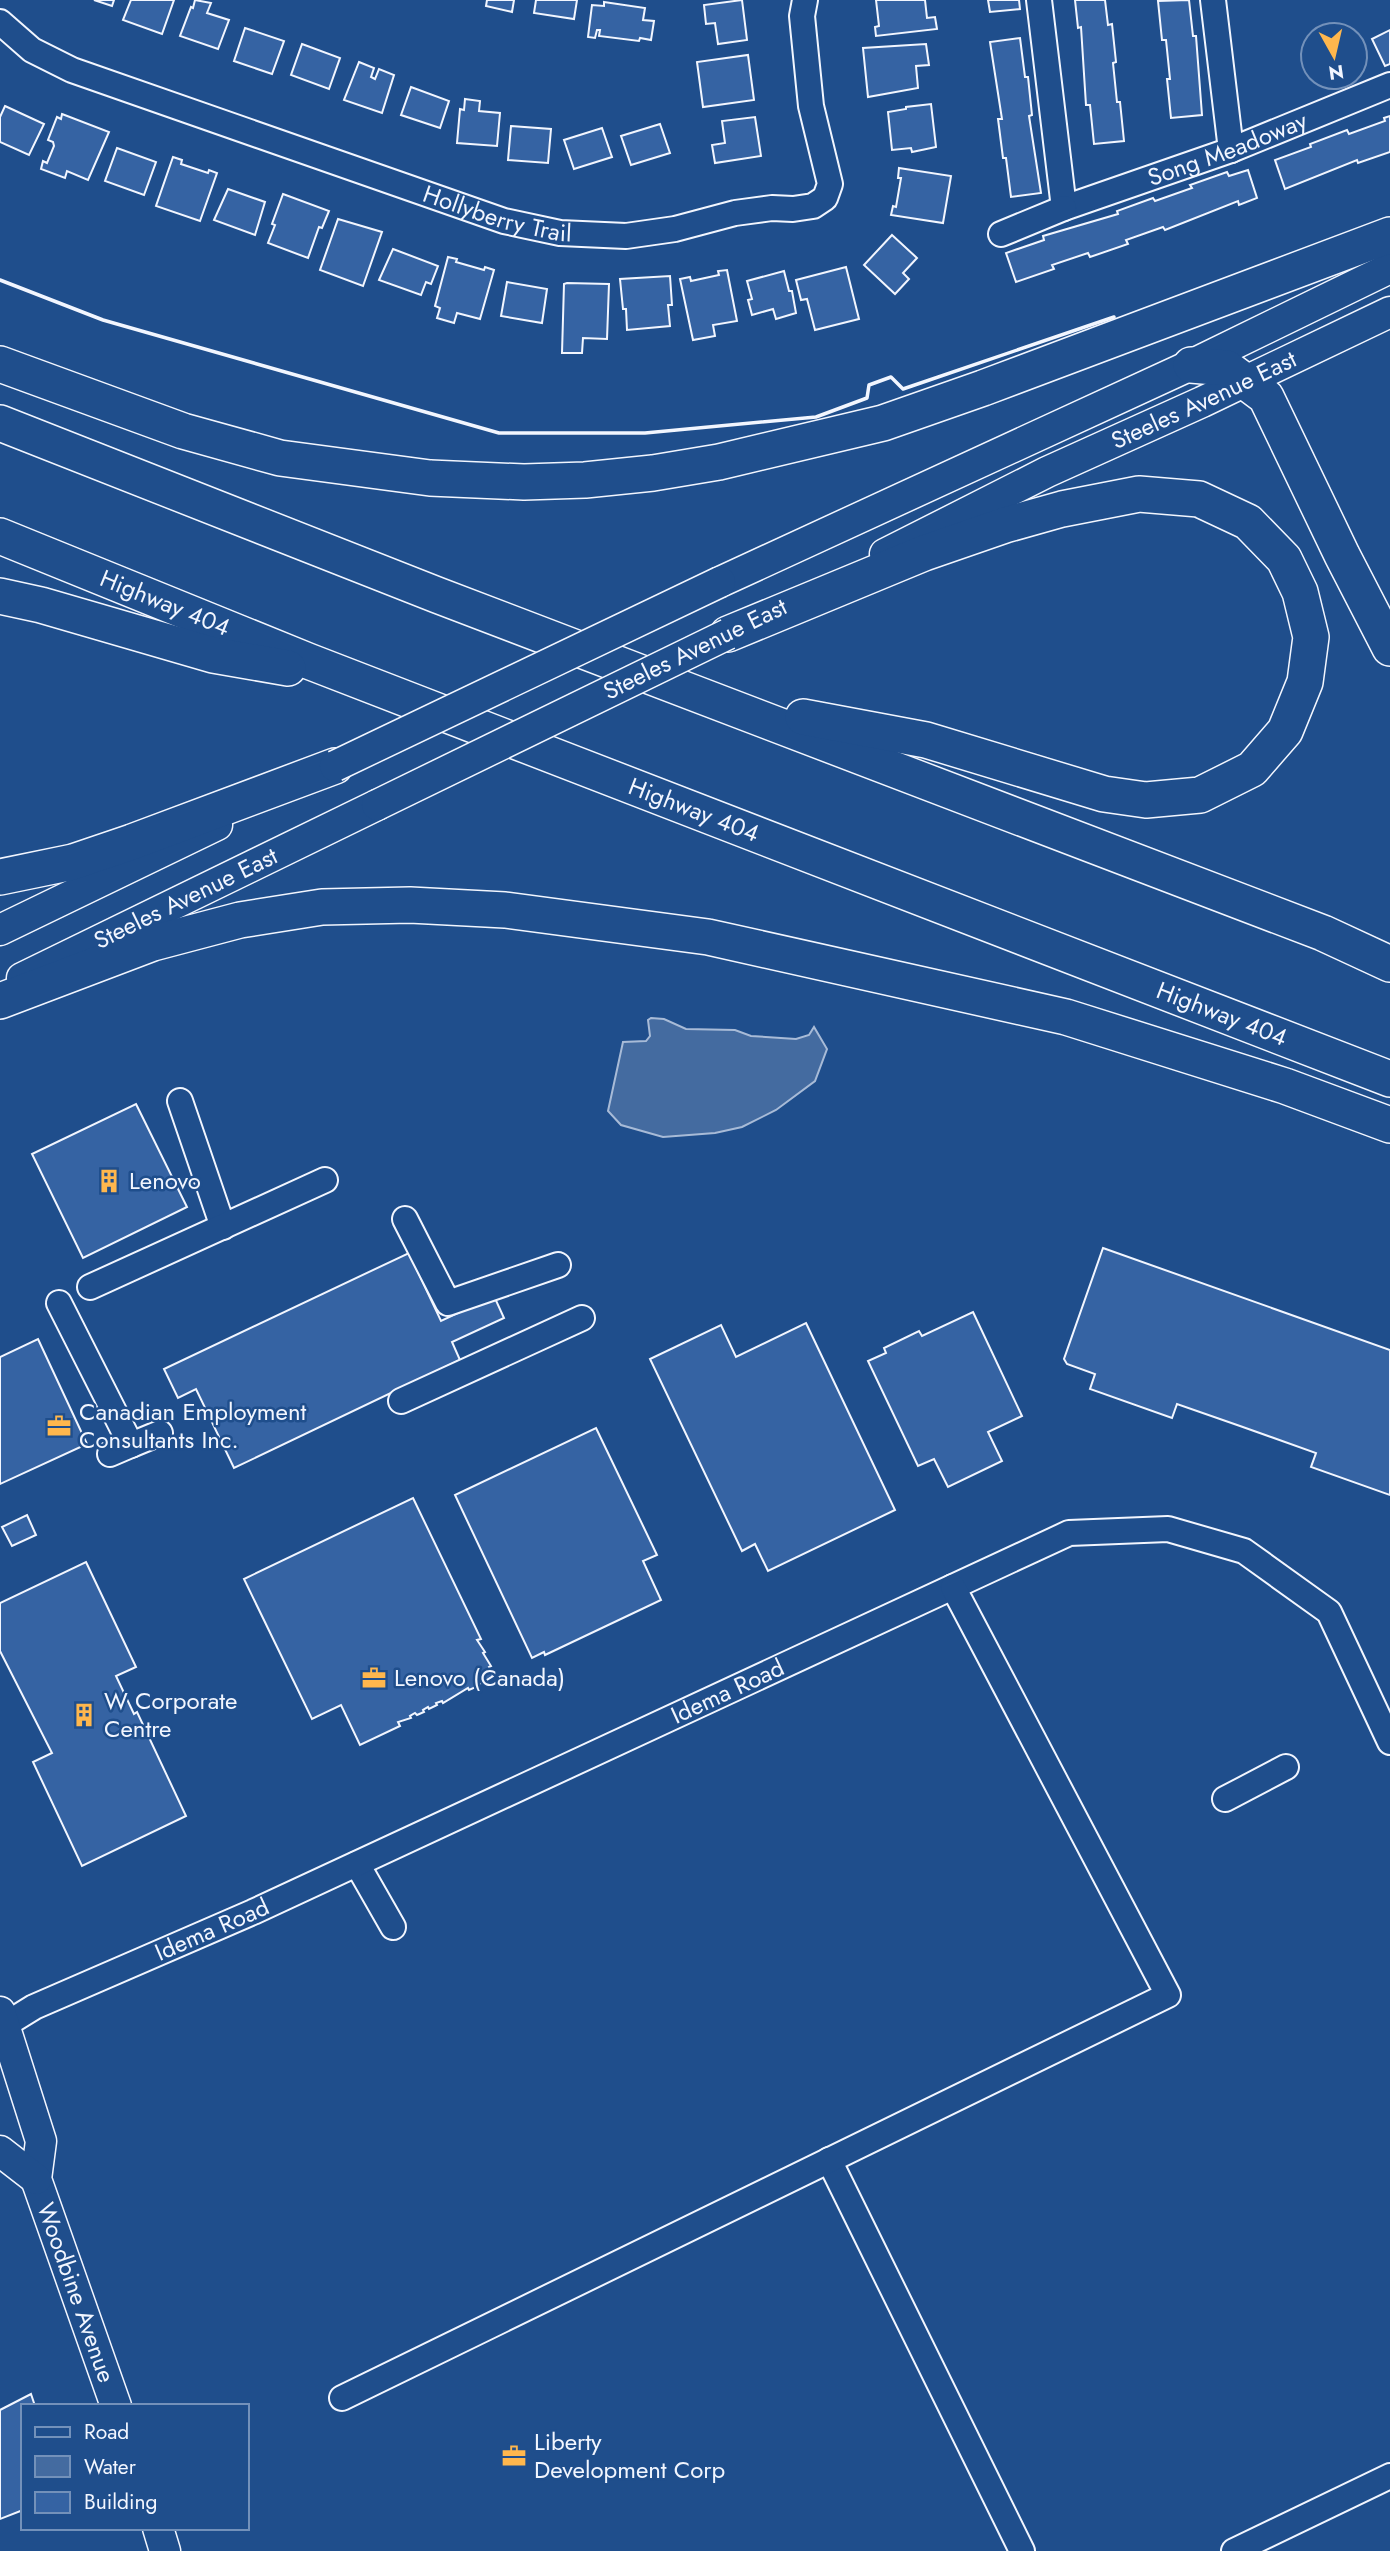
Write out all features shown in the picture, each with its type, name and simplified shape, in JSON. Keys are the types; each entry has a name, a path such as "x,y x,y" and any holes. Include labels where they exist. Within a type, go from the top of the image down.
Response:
{"highway":[{"path":"0,364 183,431 280,458 430,478 524,482 585,480 719,463 883,423 1390,235"},
{"path":"1191,365 1227,368 1247,380 1266,397 1390,648"},
{"path":"0,423 710,699 1323,933 1390,964"},
{"path":"710,699 926,740 1104,794 1146,800 1200,795 1252,769 1285,731 1305,682 1311,637 1300,592 1284,559 1248,522 1199,499 1139,494 1062,509 982,533 924,553 728,634"},
{"name":"Highway 404","path":"0,536 357,680 1390,1079"},
{"path":"0,596 41,605 213,655 357,680"},
{"path":"0,877 73,862 335,766"},
{"path":"0,1001 153,943 240,920 322,906 410,905 505,910 708,937 1066,1017 1285,1086 1390,1125"}],"main road":[{"name":"Steeles Avenue East","path":"0,930 720,582 1191,365 1390,268"},
{"name":"Steeles Avenue East","path":"0,988 728,634 1046,472 1390,312"},
{"name":"Woodbine Avenue","path":"1,2022 41,2141 36,2179 115,2404"},
{"name":"Woodbine Avenue","path":"0,2151 36,2179"},
{"path":"159,2530 165,2551"}],"street":[{"name":"Hollyberry Trail","path":"0,22 32,50 66,68 504,220 560,233 618,236 659,232 735,213 813,206 825,198 830,184 811,106 802,16 804,0"},
{"path":"1039,0 1064,208"},
{"path":"1213,0 1231,150"},
{"name":"Song Meadoway","path":"1001,234 1064,208 1231,150 1390,85"},
{"path":"180,1101 223,1227"},
{"path":"90,1287 325,1180"},
{"path":"405,1219 448,1303 558,1265"},
{"path":"59,1303 120,1449 160,1433"},
{"path":"401,1401 582,1318"},
{"name":"Idema Road","path":"1,2022 253,1912 1069,1533 1168,1530 1244,1551 1329,1612 1390,1742"},
{"path":"342,2398 1168,1994 953,1587"},
{"path":"1225,1799 1286,1767"},
{"path":"357,1864 393,1927"},
{"path":"829,2160 1022,2551"},
{"path":"1234,2551 1390,2476"}],"water":[{"path":"664,1019 686,1029 735,1030 751,1036 796,1039 809,1035 814,1027 827,1049 815,1081 776,1110 742,1127 715,1133 663,1137 621,1125 608,1111 623,1042 646,1041 650,1036 648,1020"}],"building":[{"path":"94,0 114,0 112,6"},
{"path":"131,0 174,0 162,34 123,20"},
{"path":"195,0 211,3 207,13 229,20 218,49 180,36"},
{"path":"487,0 514,0 512,12 486,6"},
{"path":"536,0 577,0 574,19 534,13"},
{"path":"742,0 747,40 718,44 715,23 706,24 704,5"},
{"path":"876,0 925,0 927,18 935,17 937,29 876,36 875,27 879,26"},
{"path":"988,0 1019,0 1020,9 990,12"},
{"path":"1075,0 1105,0 1108,25 1112,24 1117,102 1120,102 1124,141 1094,144 1090,105 1086,105 1081,27 1078,28"},
{"path":"1189,0 1193,36 1196,36 1202,115 1171,118 1166,40 1162,40 1158,1"},
{"path":"604,2 645,8 643,20 654,21 651,40 599,36 600,30 597,30 595,38 588,37 592,5 604,6"},
{"path":"245,28 284,41 272,74 234,61"},
{"path":"1390,30 1390,64 1385,66 1372,39"},
{"path":"1020,38 1025,77 1028,77 1032,115 1029,116 1041,193 1011,197 1006,158 1003,158 998,119 1002,119 990,42"},
{"path":"302,44 340,58 329,89 291,75"},
{"path":"926,44 929,65 916,66 918,88 868,97 863,48"},
{"path":"748,55 754,100 703,107 697,62"},
{"path":"359,62 374,68 371,77 375,79 379,69 394,75 382,113 344,100"},
{"path":"411,87 449,101 440,128 401,115"},
{"path":"465,99 480,101 479,111 500,113 497,146 457,143 460,109 464,110"},
{"path":"931,104 936,147 912,152 911,148 892,150 888,112"},
{"path":"5,106 44,124 29,155 0,142 0,117"},
{"path":"62,114 109,132 88,180 67,171 65,178 41,169 43,161 47,163 54,146 53,142 48,140 57,117 61,119"},
{"path":"1390,116 1390,152 1358,163 1357,160 1285,189 1275,160 1347,130 1349,134 1385,121 1384,118"},
{"path":"755,117 761,156 715,163 712,145 725,143 722,121"},
{"path":"660,124 670,153 631,165 621,136"},
{"path":"511,126 551,129 548,163 508,160"},
{"path":"602,128 612,157 574,169 564,140"},
{"path":"117,148 156,162 144,195 105,181"},
{"path":"173,157 182,160 181,164 208,173 209,170 217,173 200,221 156,206"},
{"path":"899,168 951,176 943,223 891,215 893,206 896,207 901,178 898,178"},
{"path":"1248,170 1257,198 1239,205 1238,201 1165,230 1163,227 1126,240 1128,244 1090,257 1088,253 1052,265 1054,269 1016,282 1006,253 1044,240 1043,236 1118,214 1117,211 1192,188 1190,185 1227,172 1229,176"},
{"path":"228,189 265,202 255,235 214,220"},
{"path":"283,194 329,211 322,228 319,227 308,258 268,243"},
{"path":"338,219 382,232 363,286 320,270"},
{"path":"892,235 917,258 903,273 909,279 895,294 864,265"},
{"path":"393,249 438,266 431,284 426,282 421,295 379,280"},
{"path":"448,257 484,270 485,267 494,270 480,319 457,313 454,323 437,318 440,308 435,306"},
{"path":"846,267 859,319 815,330 807,299 801,300 796,280"},
{"path":"727,270 737,321 713,325 715,336 693,340 680,279 690,277 691,281 719,275 718,271"},
{"path":"784,271 789,291 792,291 796,313 776,319 773,309 752,315 748,300 752,299 747,281"},
{"path":"670,276 670,326 627,330 620,279"},
{"path":"507,282 547,289 542,323 501,316"},
{"path":"564,284 609,284 607,339 583,338 582,353 562,353"},
{"name":"Lenovo","path":"136,1104 187,1207 83,1258 32,1154"},
{"path":"1103,1248 1390,1350 1390,1495 1311,1467 1316,1453 1240,1426 1177,1404 1172,1418 1090,1389 1095,1374 1067,1364 1064,1359"},
{"path":"409,1253 441,1321 494,1296 504,1318 452,1342 460,1360 234,1468 196,1389 178,1398 164,1369"},
{"path":"973,1312 1022,1416 988,1432 1002,1461 948,1487 934,1459 918,1466 868,1361 886,1353 884,1348 919,1331 922,1336"},
{"path":"806,1323 895,1510 768,1571 755,1544 742,1551 650,1359 721,1325 736,1357"},
{"path":"38,1339 87,1444 0,1484 0,1357"},
{"path":"596,1428 657,1555 643,1561 661,1600 545,1655 544,1652 532,1658 455,1495"},
{"path":"413,1498 481,1639 477,1640 485,1652 483,1653 491,1666 489,1667 493,1676 443,1703 436,1703 437,1705 429,1709 428,1707 417,1715 415,1713 411,1718 398,1722 400,1726 360,1745 341,1705 312,1719 244,1579"},
{"path":"27,1515 36,1535 12,1546 2,1527"},
{"name":"W Corporate Centre","path":"86,1562 136,1667 116,1676 134,1714 137,1712 186,1816 82,1866 33,1762 52,1753 0,1651 0,1603"},
{"path":"31,2394 34,2404 21,2404 21,2511 0,2519 0,2410"}],"wall":[{"path":"0,280 103,320 499,433 645,433 816,417 867,398 869,385 891,377 903,389 1114,317"}],"place":[{"name":"Lenovo","path":"109,1181"},
{"name":"Canadian Employment Consultants Inc.","path":"59,1426"},
{"name":"Lenovo (Canada)","path":"374,1678"},
{"name":"W Corporate Centre","path":"84,1715"},
{"name":"Liberty Development Corp","path":"514,2456"}]}
